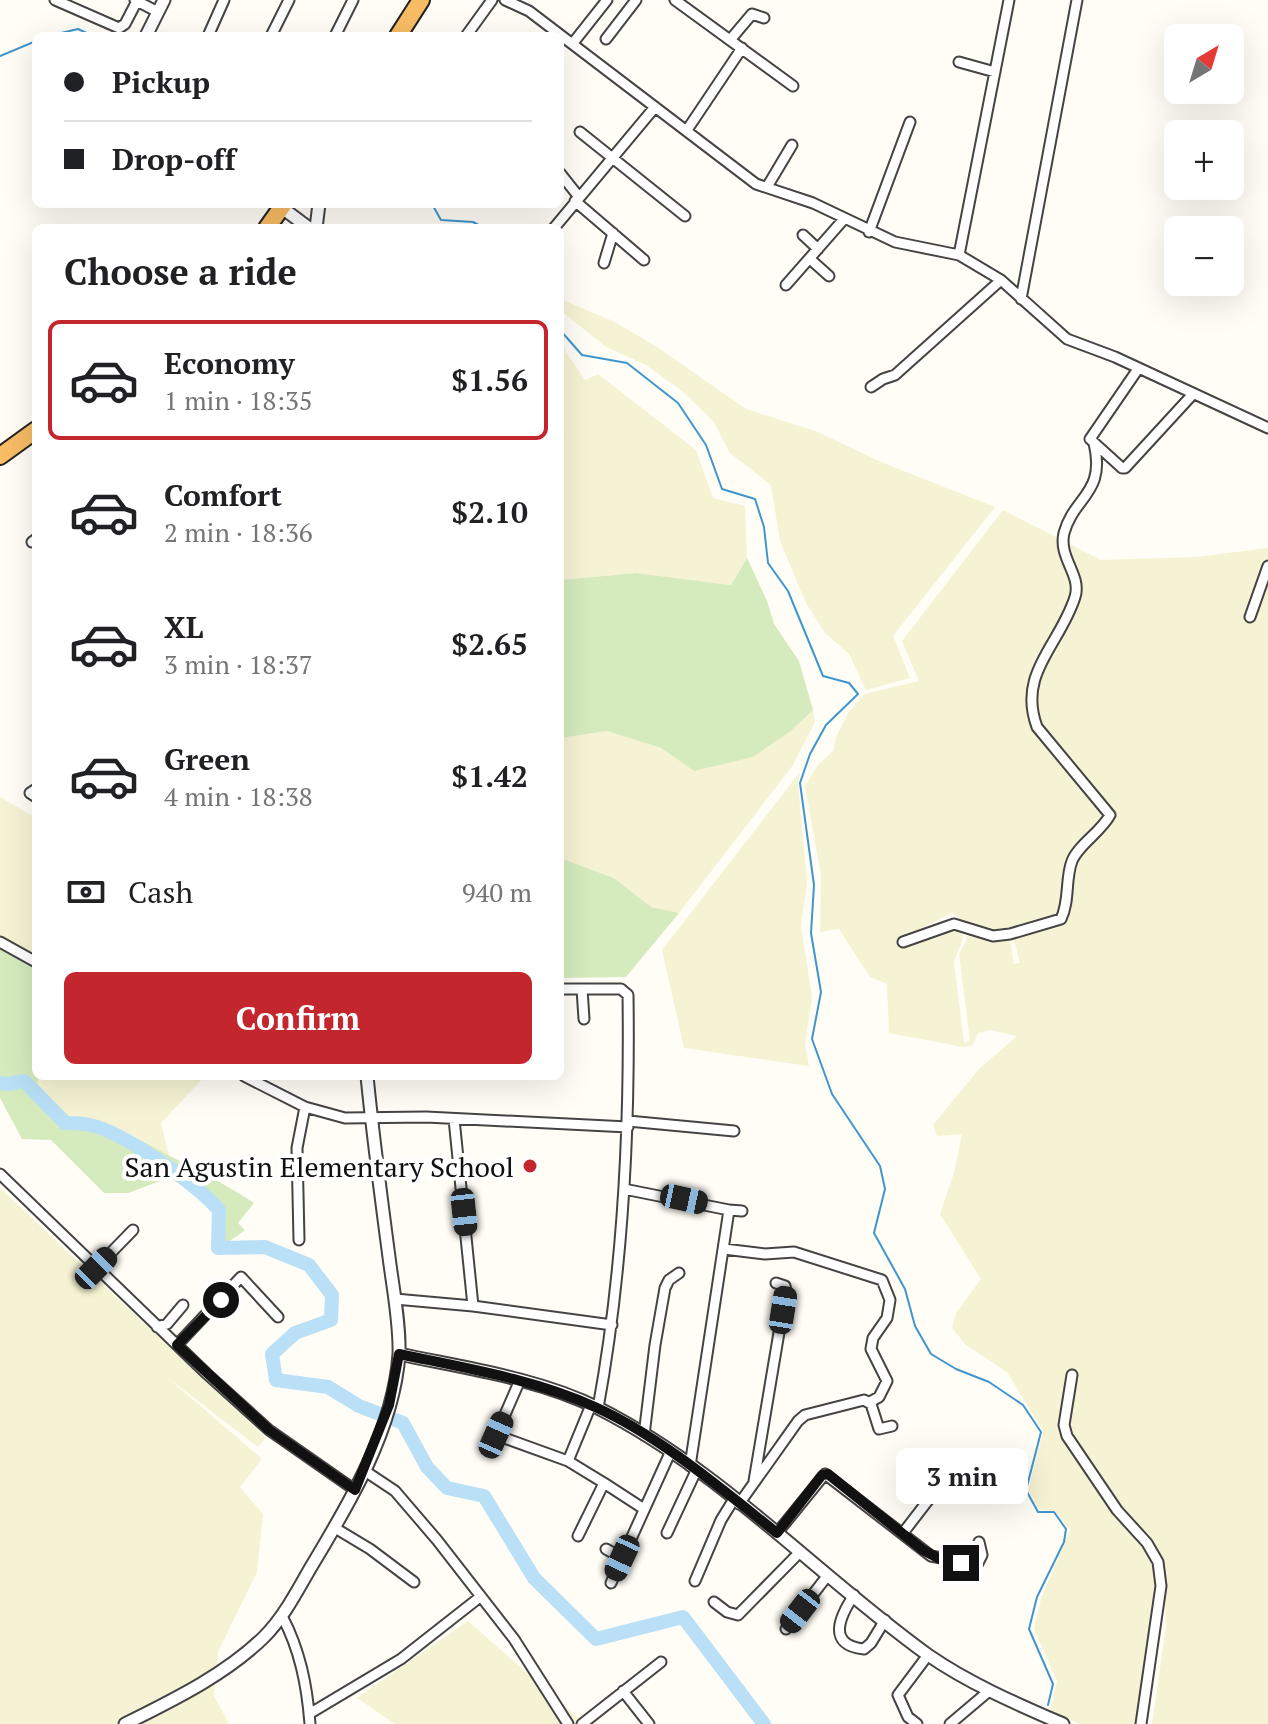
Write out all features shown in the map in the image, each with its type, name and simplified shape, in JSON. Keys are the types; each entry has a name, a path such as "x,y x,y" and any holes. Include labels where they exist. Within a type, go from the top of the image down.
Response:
{"highway":[{"path":"401,32 421,0"},
{"path":"0,456 32,433"}],"street":[{"path":"55,0 119,28 125,24 136,1 161,6 148,32"},
{"path":"210,32 224,0"},
{"path":"273,32 289,0"},
{"path":"337,32 353,0"},
{"path":"469,32 492,0"},
{"path":"505,0 521,6 558,32"},
{"path":"573,43 607,0"},
{"path":"606,39 636,0"},
{"path":"675,0 793,86"},
{"path":"959,255 1009,0"},
{"path":"1021,299 1077,0"},
{"path":"730,40 752,14 764,18"},
{"path":"564,37 756,184 813,203 869,232 924,250 959,255 1001,280 1067,339 1115,357 1268,428"},
{"path":"687,130 742,48"},
{"path":"959,62 995,72"},
{"path":"557,224 655,107"},
{"path":"869,232 910,122"},
{"path":"580,132 685,216"},
{"path":"767,187 792,145"},
{"path":"564,179 577,199 644,260"},
{"path":"284,208 304,224"},
{"path":"786,285 844,219"},
{"path":"604,263 613,233"},
{"path":"803,235 818,249"},
{"path":"810,259 829,276"},
{"path":"871,387 895,375 1001,280"},
{"path":"1138,369 1090,440 1124,468 1193,394"},
{"path":"903,942 954,924 993,936 1061,919 1067,902 1073,859 1110,815 1037,727 1031,712 1030,697 1040,664 1064,623 1078,590 1066,561 1063,539 1069,521 1093,485 1097,458 1094,443"},
{"path":"1250,617 1268,566"},
{"path":"0,942 32,960"},
{"path":"564,989 621,989 628,995 628,1124 612,1325 594,1406 568,1461"},
{"path":"582,989 584,1019"},
{"path":"252,1080 305,1107 345,1118 405,1116 734,1131"},
{"path":"125,1724 228,1667 266,1635 282,1616 335,1528 365,1471 381,1429 399,1354 367,1080"},
{"path":"299,1240 297,1148 305,1107"},
{"path":"454,1119 473,1306"},
{"path":"0,1174 157,1327 269,1430 355,1490"},
{"path":"624,1189 742,1211"},
{"path":"667,1533 693,1468 729,1210"},
{"path":"96,1268 133,1230"},
{"path":"695,1581 721,1520 753,1484 802,1417 864,1400 870,1402 879,1397 887,1381 871,1349 873,1338 887,1318 890,1300 882,1280 794,1252 765,1254 724,1249"},
{"path":"644,1435 665,1288 669,1280 679,1273"},
{"path":"177,1345 241,1277 278,1317"},
{"path":"753,1484 786,1291 785,1286 776,1283"},
{"path":"395,1299 612,1325"},
{"path":"157,1327 172,1320 183,1305"},
{"path":"399,1354 520,1380 594,1406 693,1468 928,1655 989,1691 1063,1724"},
{"path":"1072,1375 1064,1425 1067,1436 1117,1510 1147,1543 1158,1562 1161,1586 1141,1724"},
{"path":"488,1451 520,1380"},
{"path":"870,1402 879,1429 892,1426"},
{"path":"496,1435 568,1461 644,1509"},
{"path":"611,1583 670,1453"},
{"path":"365,1471 395,1491 437,1540 514,1639 568,1724"},
{"path":"777,1533 825,1474 931,1556 977,1565 981,1561 979,1542"},
{"path":"903,1533 933,1494 939,1475"},
{"path":"578,1536 604,1483"},
{"path":"335,1528 390,1562 414,1582"},
{"path":"606,1549 622,1558"},
{"path":"714,1602 727,1612 738,1615 800,1552"},
{"path":"786,1629 828,1575"},
{"path":"854,1595 839,1621 838,1632 842,1640 864,1649 885,1620"},
{"path":"282,1616 301,1661 310,1719 401,1659 480,1597"},
{"path":"917,1724 908,1717 898,1695 928,1655"},
{"path":"582,1724 661,1662"},
{"path":"623,1691 649,1724"},
{"path":"950,1724 989,1691"}],"shaded area":[{"path":"564,301 613,321 657,347 746,409 818,432 881,462 995,507 893,636 910,678 866,690 849,654 825,633 806,603 780,541 771,485 730,453 713,421 682,391 646,365 606,347 564,313"},
{"path":"564,349 585,380 598,374 696,450 713,498 745,506 747,558 731,585 636,573 564,580"},
{"path":"1003,510 1101,560 1197,557 1268,548 1268,1724 1152,1724 1166,1626 1164,1563 1151,1538 1120,1505 1066,1424 1076,1379 1076,1373 1071,1371 1064,1437 1113,1512 1145,1548 1153,1565 1155,1587 1137,1724 1080,1724 1050,1711 1057,1681 1034,1629 1041,1599 1070,1530 1055,1511 1039,1510 1028,1490 1043,1431 1007,1372 966,1345 952,1328 956,1313 981,1279 940,1214 954,1173 962,1134 937,1136 933,1125 979,1069 1017,1036 990,1030 978,1033 973,1045 963,1047 889,1033 887,984 870,977 839,929 820,932 821,876 805,786 818,765 834,750 836,737 848,713 864,694 919,681 902,641","holes":["1061,909 1068,913 1065,917 1013,936 1020,963 1014,964 1009,935 967,928 966,941 959,954 970,1041 964,1043 954,962 964,928 943,928 912,936 912,933 952,913 967,923 993,932 1010,931 1058,915"]},
{"path":"813,710 815,722 793,765 679,913 651,907 614,878 564,859 564,737 607,731 661,748 694,771 792,730"},
{"path":"800,772 798,783 807,883 801,926 812,997 805,1044 809,1066 684,1048 662,950"},
{"path":"0,797 32,816 32,954 0,938"},
{"path":"201,1080 161,1123 169,1156 132,1135 90,1119 71,1118 37,1082"},
{"path":"0,1188 266,1438 258,1447 168,1378 262,1459 240,1487 263,1514 257,1572 218,1652 214,1696 229,1724 0,1724"},
{"path":"468,1621 585,1724 395,1724 357,1698"}],"green space":[{"path":"747,558 774,624 799,661 813,710 792,730 753,757 694,771 661,748 607,731 564,737 564,580 636,573 731,585"},
{"path":"564,859 614,878 651,907 679,913 626,977 564,978"},
{"path":"0,946 32,966 32,1080 38,1080 37,1083 71,1118 98,1122 122,1131 254,1203 238,1223 245,1230 216,1251 217,1211 204,1196 168,1178 128,1193 104,1193 51,1140 22,1139 0,1098"}],"waterway":[{"path":"65,32 78,29 84,32"},
{"path":"0,56 32,43"},
{"path":"434,208 441,220 477,224"},
{"path":"564,335 582,355 627,363 678,403 706,445 722,489 755,499 764,527 768,563 788,591 823,676 849,683 858,694 826,725 810,754 800,783 814,885 811,933 821,992 812,1039 832,1094 880,1166 885,1189 874,1233 905,1289 915,1326 931,1354 956,1369 989,1382 1023,1405 1041,1432 1026,1490 1038,1512 1054,1512 1066,1529 1064,1542 1037,1597 1029,1629 1053,1684 1048,1705"},
{"path":"0,1083 24,1081 65,1123 87,1124 104,1130 140,1148 177,1174 219,1210 218,1248 265,1247 309,1265 332,1295 331,1320 295,1333 272,1354 276,1380 328,1387 359,1406 403,1423 427,1467 447,1488 484,1496 534,1578 596,1639 683,1617 764,1724"}],"place":[{"name":"San Agustin Elementary School","path":"530,1166"}],"route":[{"path":"221,1300 177,1345 269,1430 355,1490 389,1405 399,1354 520,1380 598,1408 690,1466 777,1533 822,1475 828,1474 931,1556 961,1563"}]}
